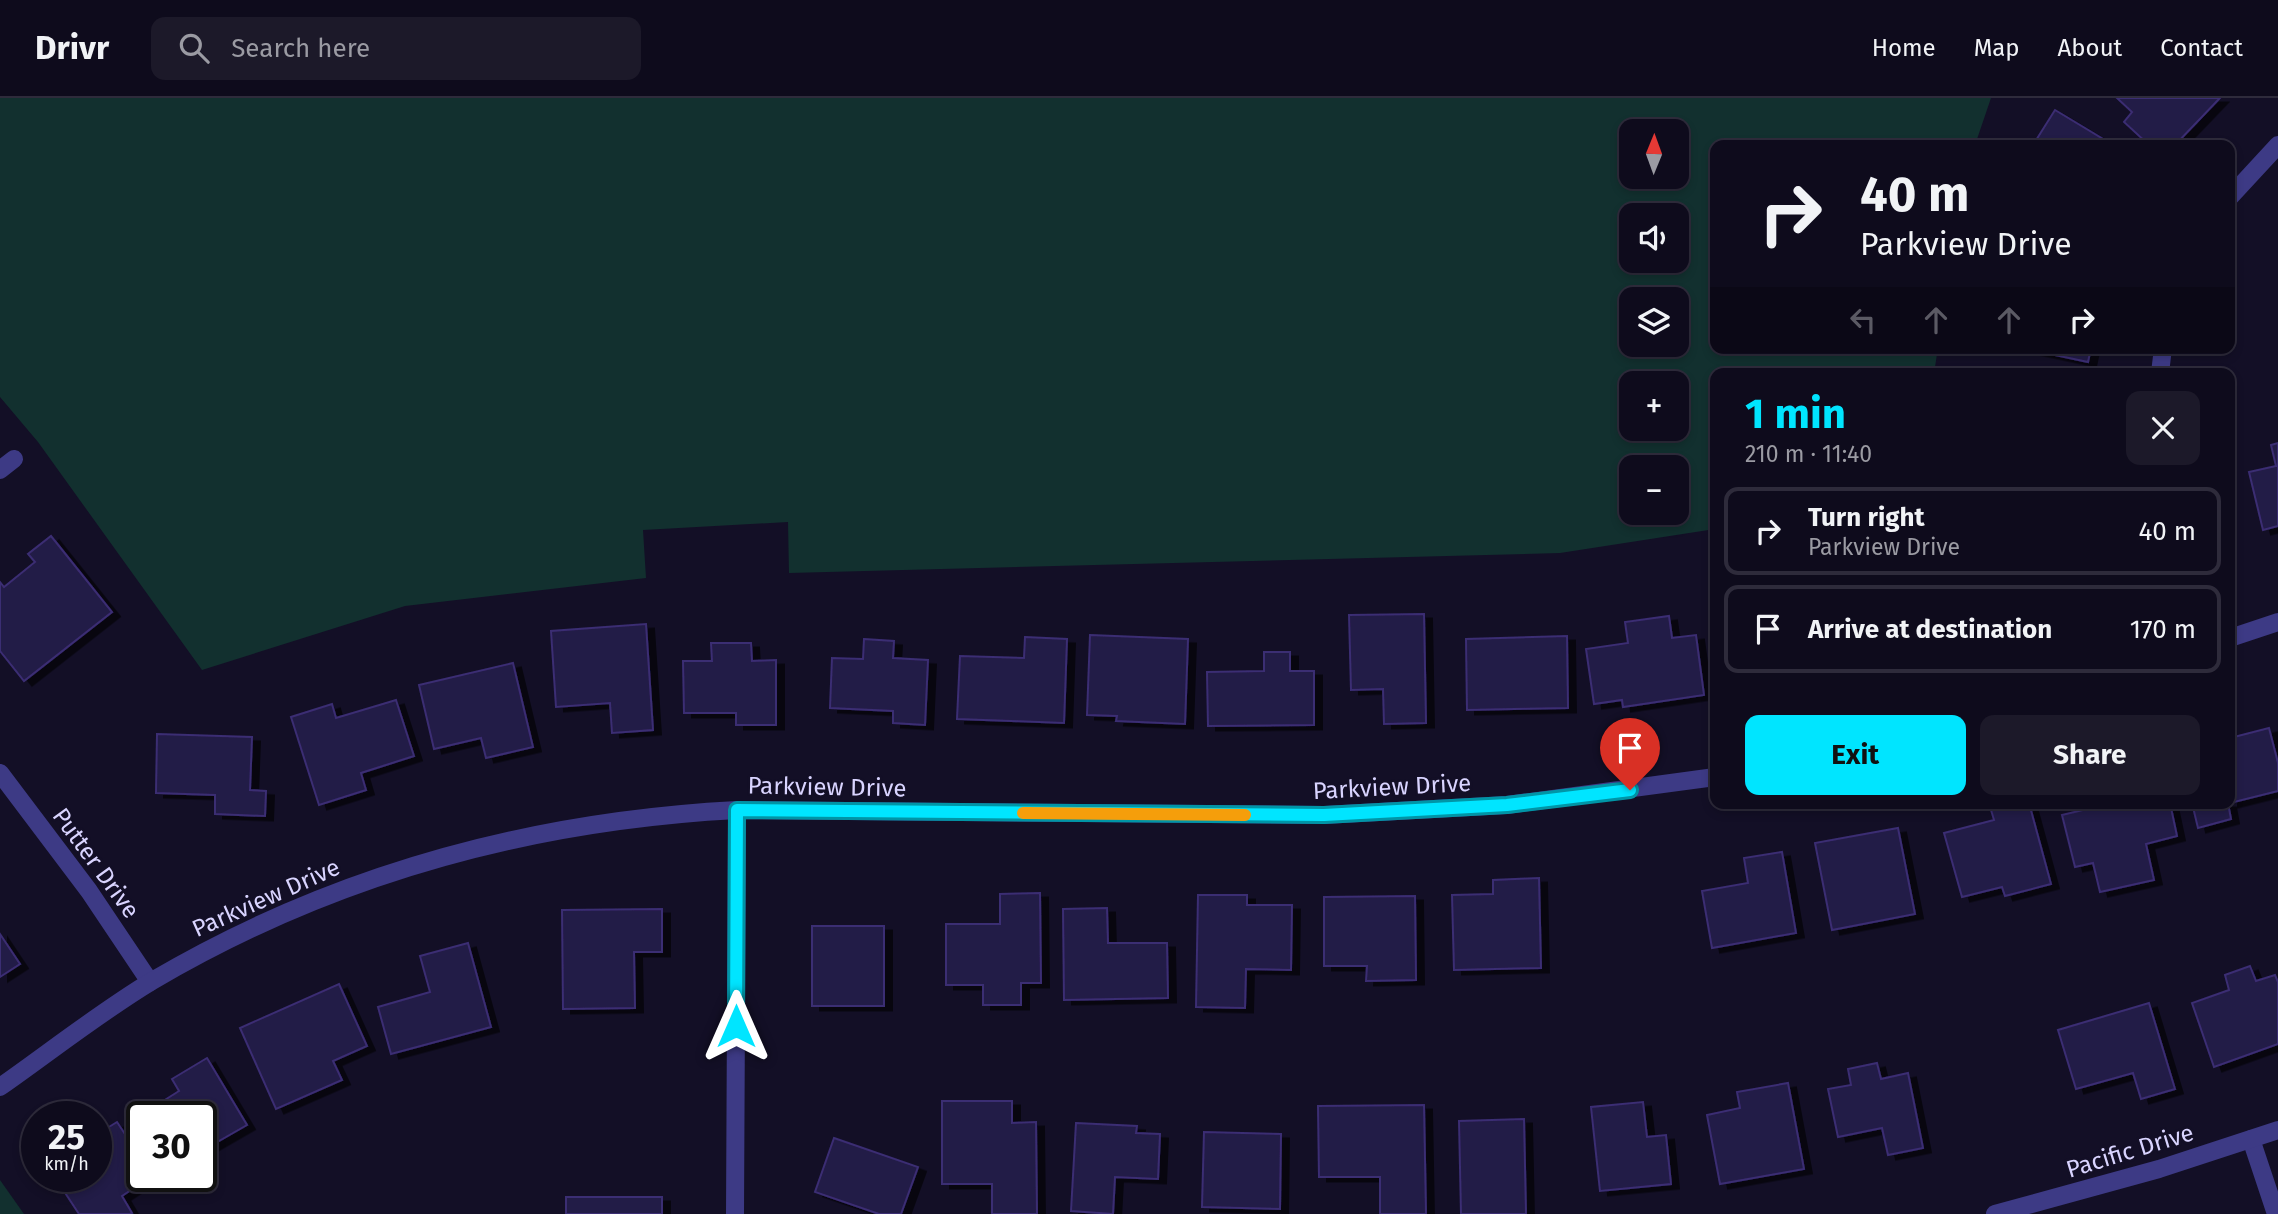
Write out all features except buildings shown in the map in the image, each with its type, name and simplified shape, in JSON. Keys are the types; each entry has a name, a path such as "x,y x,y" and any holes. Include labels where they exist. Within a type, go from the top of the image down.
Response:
{"street":[{"path":"2235,192 2278,145"},
{"path":"2235,636 2278,622"},
{"name":"Putter Drive","path":"0,773 89,891 150,982"},
{"name":"Parkview Drive","path":"0,1087 150,982 239,934 351,885 430,860 530,835 641,817 737,810 1324,815 1507,805 1710,778"},
{"path":"735,1214 737,810"},
{"name":"Pacific Drive","path":"1995,1214 2082,1192 2278,1130"},
{"path":"2251,1139 2276,1214"}],"green space":[{"path":"0,98 1991,98 1977,140 1710,140 1710,354 1937,354 1935,368 1710,368 1710,530 1560,553 789,573 788,522 643,530 646,578 405,606 202,670 38,442 0,397"},
{"path":"0,1180 24,1214 0,1214"}],"slow traffic":[{"path":"1023,813 1245,815"}],"route":[{"path":"736,1026 737,810 1324,815 1448,810 1630,790"}]}
